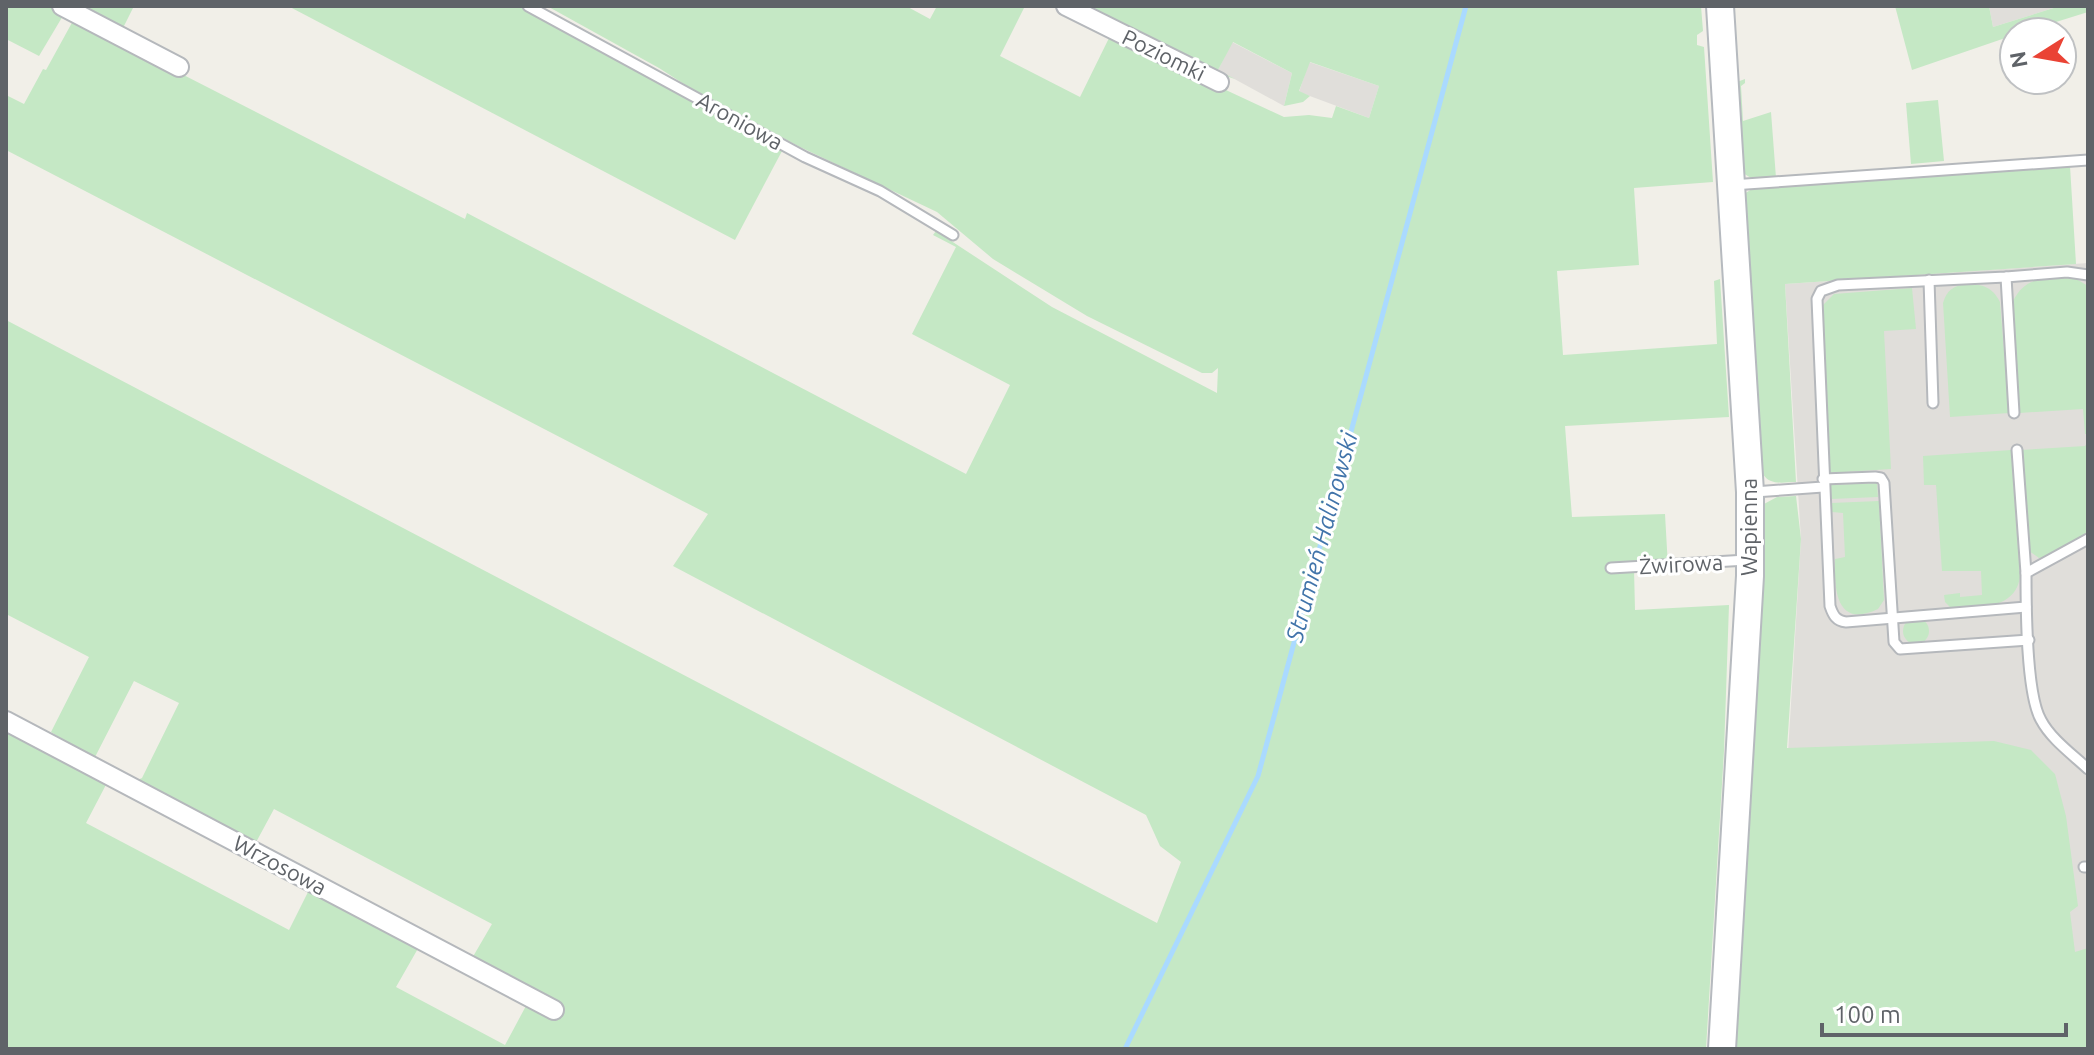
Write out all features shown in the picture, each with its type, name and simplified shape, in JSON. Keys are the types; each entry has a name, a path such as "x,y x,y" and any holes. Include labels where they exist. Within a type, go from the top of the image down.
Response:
{"street":[{"path":"62,6 179,67"},
{"name":"Poziomki","path":"1066,6 1219,82"},
{"name":"Wapienna","path":"1720,6 1750,492 1750,560 1722,1049"},
{"name":"Wrzosowa","path":"6,721 554,1010"}],"lane":[{"name":"Aroniowa","path":"528,6 805,157 880,191 953,235"},
{"path":"1731,185 2088,160"},
{"path":"2026,607 1846,622 1833,614 1823,483 1817,299 1821,291 1829,286 2067,272 2088,275"},
{"path":"2006,277 2014,413"},
{"path":"1929,280 1933,403"},
{"path":"2017,450 2034,698 2039,718 2052,735 2088,769"},
{"path":"1750,492 1881,478 1884,483 1894,642 1900,649 2029,640"},
{"path":"2026,573 2088,539"},
{"name":"Żwirowa","path":"1611,568 1750,560"}],"shaded area":[{"path":"1989,6 2060,6 2028,16 1998,16 1998,25 1993,27"},
{"path":"1232,42 1292,73 1284,106 1218,70"},
{"path":"1309,62 1379,86 1369,118 1299,92"},
{"path":"2088,263 2088,1049 1770,1049 1801,539 1785,284"}],"green space":[{"path":"6,6 49,6 64,14 39,56 6,39"},
{"path":"71,6 134,6 121,32"},
{"path":"288,6 528,6 782,151 735,240"},
{"path":"547,6 906,6 930,19 937,6 1025,6 1000,56 1080,97 1110,36 1284,117 1309,115 1332,118 1336,106 1369,118 1379,86 1310,62 1299,91 1310,96 1303,102 1284,106 1292,73 1233,42 1218,70 1235,79 1210,71 1081,6 1701,6 1703,31 1697,35 1697,45 1704,47 1713,182 1634,188 1639,265 1557,271 1563,355 1717,344 1714,281 1720,279 1729,417 1565,426 1572,517 1665,514 1668,567 1634,569 1635,610 1729,605 1724,751 1706,1049 6,1049 6,724 109,779 86,823 289,930 311,886 330,902 344,904 420,945 396,987 505,1045 527,1004 471,960 492,924 274,809 254,846 135,781 142,778 179,703 134,681 94,759 51,732 89,657 6,614 6,320 1157,923 1181,862 1160,846 1146,815 673,566 708,514 6,150 6,95 24,104 74,19 465,219 467,213 966,474 1010,385 912,334 956,247 933,235 936,231 1052,307 1217,393 1218,368 1212,373 1202,373 1087,316 993,259 937,212 800,147"},
{"path":"1895,6 1989,6 1993,27 1998,25 1998,40 1912,70"},
{"path":"2060,6 2088,6 2088,12 2075,16 2028,16"},
{"path":"1745,79 1741,86 1743,121 1771,112 1776,178 1751,178 1743,173 1737,82"},
{"path":"1938,100 1944,161 1911,164 1906,103"},
{"path":"2070,166 2076,264 1785,284 1796,482 1766,478 1763,474 1744,194 1761,187"},
{"path":"2073,277 2088,286 2088,434 2085,434 2083,409 2019,413 2013,301 2031,282"},
{"path":"1966,284 1986,287 2000,302 2009,413 1950,417 1943,303 1951,289"},
{"path":"1912,288 1916,329 1884,331 1891,469 1829,473 1820,319 1822,306 1834,294"},
{"path":"2088,442 2088,533 2058,553 2039,558 2029,551 2021,450 2085,446"},
{"path":"2011,450 2020,577 2017,588 2011,596 1993,605 1950,607 1944,595 1982,595 1981,571 1942,571 1936,485 1924,485 1923,456"},
{"path":"1877,483 1878,497 1831,499 1830,485"},
{"path":"1796,496 1801,539 1787,748 1994,741 2031,750 2055,774 2066,816 2078,906 2070,912 2075,952 2088,948 2088,1049 1736,1049 1763,577 1764,504 1777,497"},
{"path":"1879,501 1884,600 1878,609 1853,614 1840,603 1837,593 1835,559 1845,557 1843,513 1832,512 1831,503"},
{"path":"1916,618 1925,622 1929,631 1925,640 1916,644 1907,640 1903,631 1907,622"}],"waterway":[{"name":"Strumień Halinowski","path":"1125,1049 1258,776 1466,6"}]}
